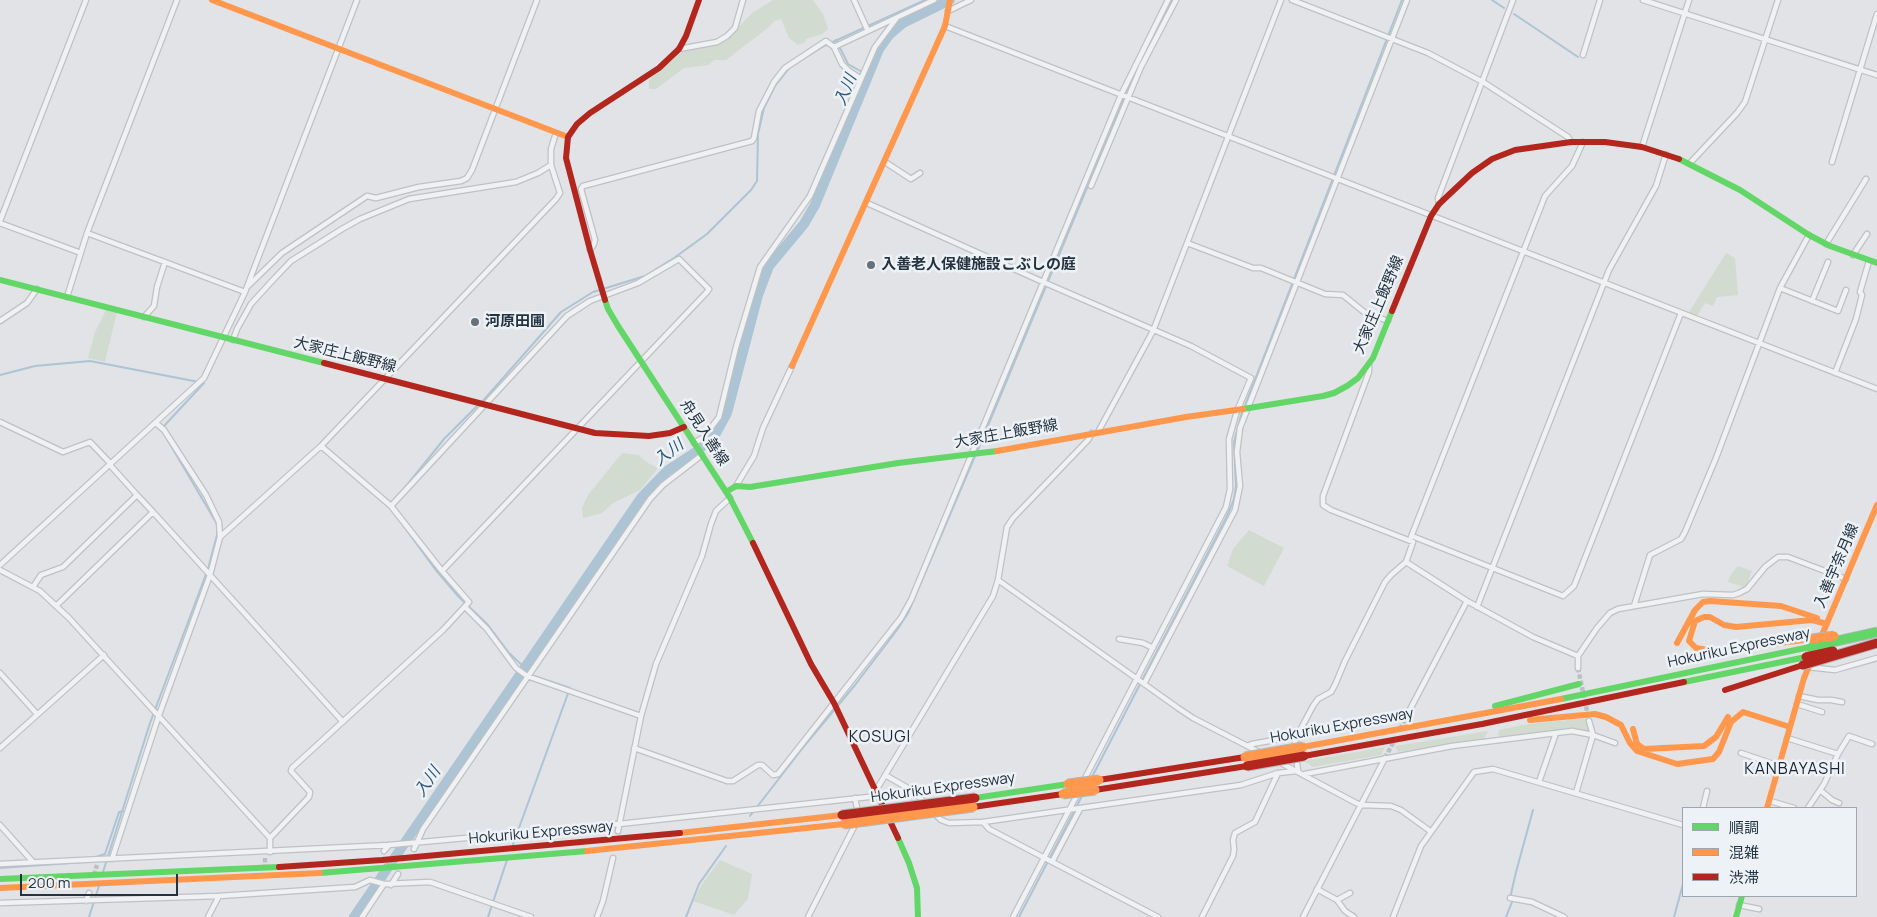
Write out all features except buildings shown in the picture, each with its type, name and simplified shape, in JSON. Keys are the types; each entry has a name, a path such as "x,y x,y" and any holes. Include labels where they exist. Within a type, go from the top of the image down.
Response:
{"main road":[{"path":"212,0 568,137 577,124 590,113 660,68 679,49 686,36 699,0"},
{"path":"792,366 867,203 945,26 949,6"},
{"name":"舟見入善線","path":"568,137 566,158 603,296 618,326 728,495 773,583 811,664 834,703 913,875 917,888 918,917"},
{"name":"大家庄上飯野線","path":"728,495 736,486 750,487 898,463 974,454 1186,417 1242,410 1323,396 1334,392 1353,382 1369,365 1431,216 1439,204 1472,173 1502,154 1515,150 1571,142 1605,142 1642,147 1666,154 1690,163 1740,190 1826,244 1873,262"},
{"name":"大家庄上飯野線","path":"0,280 579,429 607,434 649,436 670,433 684,427"},
{"name":"入善宇奈月線","path":"1768,804 1798,700 1806,663 1827,624 1877,505"},
{"path":"1672,642 1682,634 1698,606 1710,602 1781,606 1827,624"},
{"path":"1811,643 1705,651 1692,645 1689,637 1695,622 1704,617 1710,617 1724,625 1736,627 1812,620 1827,624"},
{"name":"Hokuriku Expressway","path":"1304,751 1410,728 1552,701 1877,630"},
{"name":"Hokuriku Expressway","path":"109,880 377,869 399,871 626,848 843,819 1095,790 1304,751 1428,734 1646,691 1806,663 1877,642"},
{"path":"1725,690 1806,663"},
{"path":"1410,728 1579,684"},
{"path":"1637,729 1636,740 1640,747 1649,750 1704,746 1716,738 1730,714 1740,709 1751,710 1790,727"},
{"path":"1428,734 1524,720 1594,714 1611,719 1621,725 1630,743 1637,751 1672,763 1681,764 1713,759 1719,752 1731,722 1743,712 1790,727"},
{"name":"Hokuriku Expressway","path":"974,803 1068,784 1246,761"},
{"name":"Hokuriku Expressway","path":"0,888 93,885 109,880 383,856 406,858 843,819"},
{"name":"Hokuriku Expressway","path":"0,879 93,885"},
{"path":"1736,917 1740,900"}],"street":[{"path":"81,253 0,222 86,0"},
{"path":"67,297 87,233 176,0"},
{"path":"229,339 357,0"},
{"path":"246,290 282,253 367,196 376,198 419,187 461,181 467,178 472,170 537,0"},
{"path":"679,49 717,42 727,36 735,28 743,0"},
{"path":"854,0 868,30"},
{"path":"834,47 934,0"},
{"path":"949,6 971,0"},
{"path":"634,748 727,781 733,781 758,765 762,765 773,774 778,774 901,618 974,454 1120,95 1168,0"},
{"path":"1091,186 1141,67 1176,0"},
{"path":"876,794 885,775 993,596 998,580 1007,527 1013,518 1095,433 1153,331 1161,306 1281,0"},
{"path":"1292,0 1428,53 1482,82 1568,137 1571,142"},
{"path":"1013,917 1226,507 1230,489 1229,439 1242,410 1258,382 1407,0"},
{"path":"1439,204 1438,198 1512,0"},
{"path":"1583,55 1600,0"},
{"path":"1643,0 1877,74"},
{"path":"1642,147 1689,0"},
{"path":"1690,163 1745,102 1778,0"},
{"path":"1832,162 1877,14"},
{"path":"694,443 704,437 719,417 757,274 771,250 802,210 810,196 875,47 896,18"},
{"path":"945,26 1877,389"},
{"path":"590,250 595,240 581,189 583,186 752,141 758,111 774,82 785,68 826,41 834,47 842,64 862,79"},
{"path":"220,537 320,446 556,199 560,193 551,165 551,149 556,133"},
{"path":"1298,771 1295,742 1297,736 1318,699 1331,692 1336,685 1345,662 1385,582 1391,574 1406,562 1413,542 1411,538 1545,196 1572,166 1583,142"},
{"path":"1477,607 1609,270 1656,186 1666,154"},
{"path":"885,162 911,178 920,173"},
{"path":"0,565 204,378 251,304 291,261 342,229 409,199 516,182 538,173 551,165"},
{"path":"1826,244 1866,179"},
{"path":"867,203 1153,331 1191,346 1258,382"},
{"path":"87,233 246,290"},
{"path":"1853,255 1867,234"},
{"path":"1634,606 1650,554 1681,539 1685,532 1716,458 1780,288 1809,235"},
{"path":"1187,243 1253,268 1261,268 1325,294 1337,293 1364,312 1388,321"},
{"path":"391,506 486,406 567,316 580,306 638,283 679,259 709,289 579,429 442,571"},
{"path":"144,317 154,306 157,287 165,262"},
{"path":"1812,301 1828,262"},
{"path":"1835,373 1856,319 1862,295 1860,292 1873,262"},
{"path":"1780,288 1838,312 1846,290"},
{"path":"0,321 27,303 37,289"},
{"path":"1369,365 1369,372 1323,496 1323,505 1331,510 1492,568 1563,596 1574,586 1681,313"},
{"path":"736,486 754,456 763,428 792,366"},
{"path":"1144,684 1234,510 1240,486 1237,452 1242,410 1251,378"},
{"path":"0,422 63,452 90,442 343,722"},
{"path":"112,859 159,715 210,575 220,537 219,522 206,495 164,430 156,423"},
{"path":"267,854 270,838 309,797 310,792 291,771 292,768 443,630 469,602 391,506 320,446"},
{"path":"414,850 422,829 650,498 663,485 702,455"},
{"path":"33,587 41,575 63,566 137,495"},
{"path":"618,831 641,716 656,664 702,556 716,511 728,495"},
{"path":"56,606 153,512"},
{"path":"1578,668 1578,656 1596,628 1610,613 1618,609 1703,594 1733,595 1747,589 1765,567 1778,557 1788,557 1847,579"},
{"path":"1406,562 1467,602 1527,634 1578,656"},
{"path":"0,570 33,587 56,606 104,654 270,838"},
{"path":"998,580 1136,680 1193,718 1361,804 1391,806 1401,810 1430,831"},
{"path":"1406,717 1467,602"},
{"path":"465,607 487,629 517,669 527,676 641,716"},
{"path":"1119,639 1143,643 1153,648"},
{"path":"0,748 104,654"},
{"path":"1806,663 1835,670 1877,658"},
{"path":"0,673 37,714"},
{"path":"1798,700 1842,702"},
{"path":"1798,700 1822,712"},
{"path":"1576,793 1594,735 1589,721"},
{"path":"1304,774 1470,744 1572,731 1594,735 1616,743"},
{"path":"1539,782 1556,733"},
{"path":"1248,746 1297,736"},
{"path":"1809,807 1849,736 1872,744"},
{"path":"1787,738 1838,754"},
{"path":"1741,753 1780,766"},
{"path":"1303,917 1385,758"},
{"path":"1393,917 1414,860 1430,831 1474,772 1494,769 1682,825"},
{"path":"885,775 915,792 940,820 949,823 983,822 1080,810 1240,785 1278,773 1298,771"},
{"path":"1202,917 1233,856 1235,833 1254,822 1278,773"},
{"path":"1820,790 1839,803"},
{"path":"1703,807 1707,791"},
{"path":"0,864 267,854 389,845 620,824 855,798 876,794 915,792"},
{"path":"808,917 858,818 855,798"},
{"path":"1768,804 1788,807"},
{"path":"1052,862 1080,810"},
{"path":"983,822 989,829 1158,917"},
{"path":"0,825 33,862"},
{"path":"383,856 389,845"},
{"path":"597,917 613,858"},
{"path":"97,865 99,859"},
{"path":"392,884 399,871"},
{"path":"0,903 219,896 355,887 367,878 384,884 430,882 531,917"},
{"path":"362,917 384,884"},
{"path":"86,901 93,885"},
{"path":"265,886 266,893"},
{"path":"1317,890 1337,900 1345,911 1354,917"},
{"path":"1337,900 1350,893"},
{"path":"208,917 219,896"},
{"path":"1510,898 1532,902 1564,917"},
{"path":"1740,900 1759,909"}],"shaded area":[{"path":"773,0 813,0 823,14 828,29 822,34 806,39 805,42 798,45 789,38 781,19 774,21 769,27 726,60 714,60 709,65 684,68 656,89 649,89 649,81 652,77 685,49 729,37 752,13"},
{"path":"1726,253 1735,258 1738,295 1717,297 1713,306 1705,303 1696,317 1688,314"},
{"path":"106,310 117,312 105,362 88,358 95,332"},
{"path":"622,453 638,455 658,468 640,490 613,503 602,513 583,518 582,508 588,495"},
{"path":"1249,530 1284,548 1264,586 1227,566 1233,549"},
{"path":"1738,566 1752,571 1747,584 1743,587 1728,582 1731,574"},
{"path":"1587,718 1589,730 1587,732 1569,728 1505,737 1498,735 1499,730 1522,725"},
{"path":"1488,731 1484,739 1398,752 1395,746"},
{"path":"1385,747 1381,755 1313,767 1304,761"},
{"path":"720,860 752,874 748,899 734,915 693,901 702,884"}],"waterway":[{"path":"482,402 561,312 593,292 645,276 674,258 707,234 751,190 757,181 758,134 764,108 775,86 790,67 824,46 925,0"},
{"name":"入川","path":"354,917 641,498 667,471 696,452 716,433 727,413 758,295 769,266 804,224 815,205 879,49 889,35 903,23 950,0"},
{"path":"977,452 1128,89 1172,0"},
{"path":"1244,408 1402,0"},
{"path":"1492,0 1504,8"},
{"path":"1514,14 1578,57"},
{"path":"836,40 848,64 869,76"},
{"path":"0,375 35,366 90,361 204,383 164,426 162,431 165,435"},
{"path":"399,495 444,439 478,405"},
{"path":"1092,777 1234,499 1236,486 1234,442 1242,412"},
{"path":"103,872 150,723 208,569 217,535 217,524 167,439"},
{"path":"750,816 855,685 908,613 975,456"},
{"path":"389,506 435,569 458,596 488,625 509,653 525,668"},
{"path":"512,847 570,688 531,675 524,670"},
{"path":"1019,917 1083,794"},
{"path":"1506,917 1512,902 1511,894 1516,872 1533,810"},
{"path":"96,857 105,854 119,812 123,811"},
{"path":"686,917 699,884 726,846"},
{"path":"488,917 507,860"},
{"path":"0,868 85,862"},
{"path":"89,917 99,886"},
{"path":"1674,917 1682,888"}],"tunnel":[{"path":"1578,668 1588,716"},
{"path":"1400,729 1406,717"},
{"path":"1385,758 1394,741"},
{"path":"265,857 265,869"},
{"path":"94,875 97,865"}],"traffic: fast":[{"path":"1679,159 1740,190 1809,235 1830,246 1877,263"},
{"path":"0,280 324,363"},
{"path":"605,300 618,326 730,498 753,543"},
{"path":"1243,409 1323,396 1347,386 1358,378 1373,358 1392,311"},
{"path":"726,492 736,486 750,487 898,463 997,451"},
{"path":"1810,647 1877,632"},
{"path":"1561,699 1810,647"},
{"path":"1684,682 1806,657"},
{"path":"1495,706 1579,684"},
{"path":"975,798 1068,784"},
{"path":"898,838 917,888 918,917"},
{"path":"320,873 587,851"},
{"path":"0,879 279,867"},
{"path":"1736,917 1742,897"}],"traffic: slow":[{"path":"212,0 568,137"},
{"path":"792,366 945,26 950,0"},
{"path":"997,451 1186,417 1243,409"},
{"path":"1819,642 1877,505"},
{"path":"1677,643 1695,610 1703,602 1781,606 1817,618"},
{"path":"1812,639 1713,651 1696,648 1689,641 1695,621 1704,617 1710,617 1724,625 1736,627 1812,620 1827,624"},
{"path":"1812,639 1834,636"},
{"path":"1767,807 1804,678 1812,659"},
{"path":"1303,747 1561,699"},
{"path":"1530,720 1595,714 1606,717 1621,725 1630,743 1637,751 1677,764 1713,759 1719,752 1731,722 1743,712 1790,727"},
{"path":"1633,729 1637,744 1644,749 1704,746 1716,737 1728,717"},
{"path":"1245,757 1303,747"},
{"path":"1068,784 1099,780"},
{"path":"1063,794 1095,790"},
{"path":"844,824 973,807"},
{"path":"680,833 842,815"},
{"path":"587,851 844,824"},
{"path":"0,888 320,873"}],"traffic: jam":[{"path":"605,300 566,158 568,137 577,124 590,113 659,68 679,49 686,36 699,0"},
{"path":"1392,311 1431,216 1439,204 1472,173 1492,159 1515,150 1571,142 1605,142 1642,147 1679,159"},
{"path":"324,363 595,433 649,436 670,433 684,427"},
{"path":"753,543 811,664 834,703 898,838"},
{"path":"1803,665 1877,643"},
{"path":"1806,657 1833,651"},
{"path":"1725,690 1803,665"},
{"path":"1304,756 1482,724 1684,682"},
{"path":"1247,766 1304,756"},
{"path":"1099,780 1245,757"},
{"path":"1095,790 1247,766"},
{"path":"973,807 1063,794"},
{"path":"842,815 975,798"},
{"path":"279,867 382,860 680,833"}],"place":[{"name":"入善老人保健施設こぶしの庭","path":"871,265"},
{"name":"河原田圃","path":"475,322"}],"district":[{"name":"KOSUGI","path":"880,738"},
{"name":"KANBAYASHI","path":"1795,770"}]}
